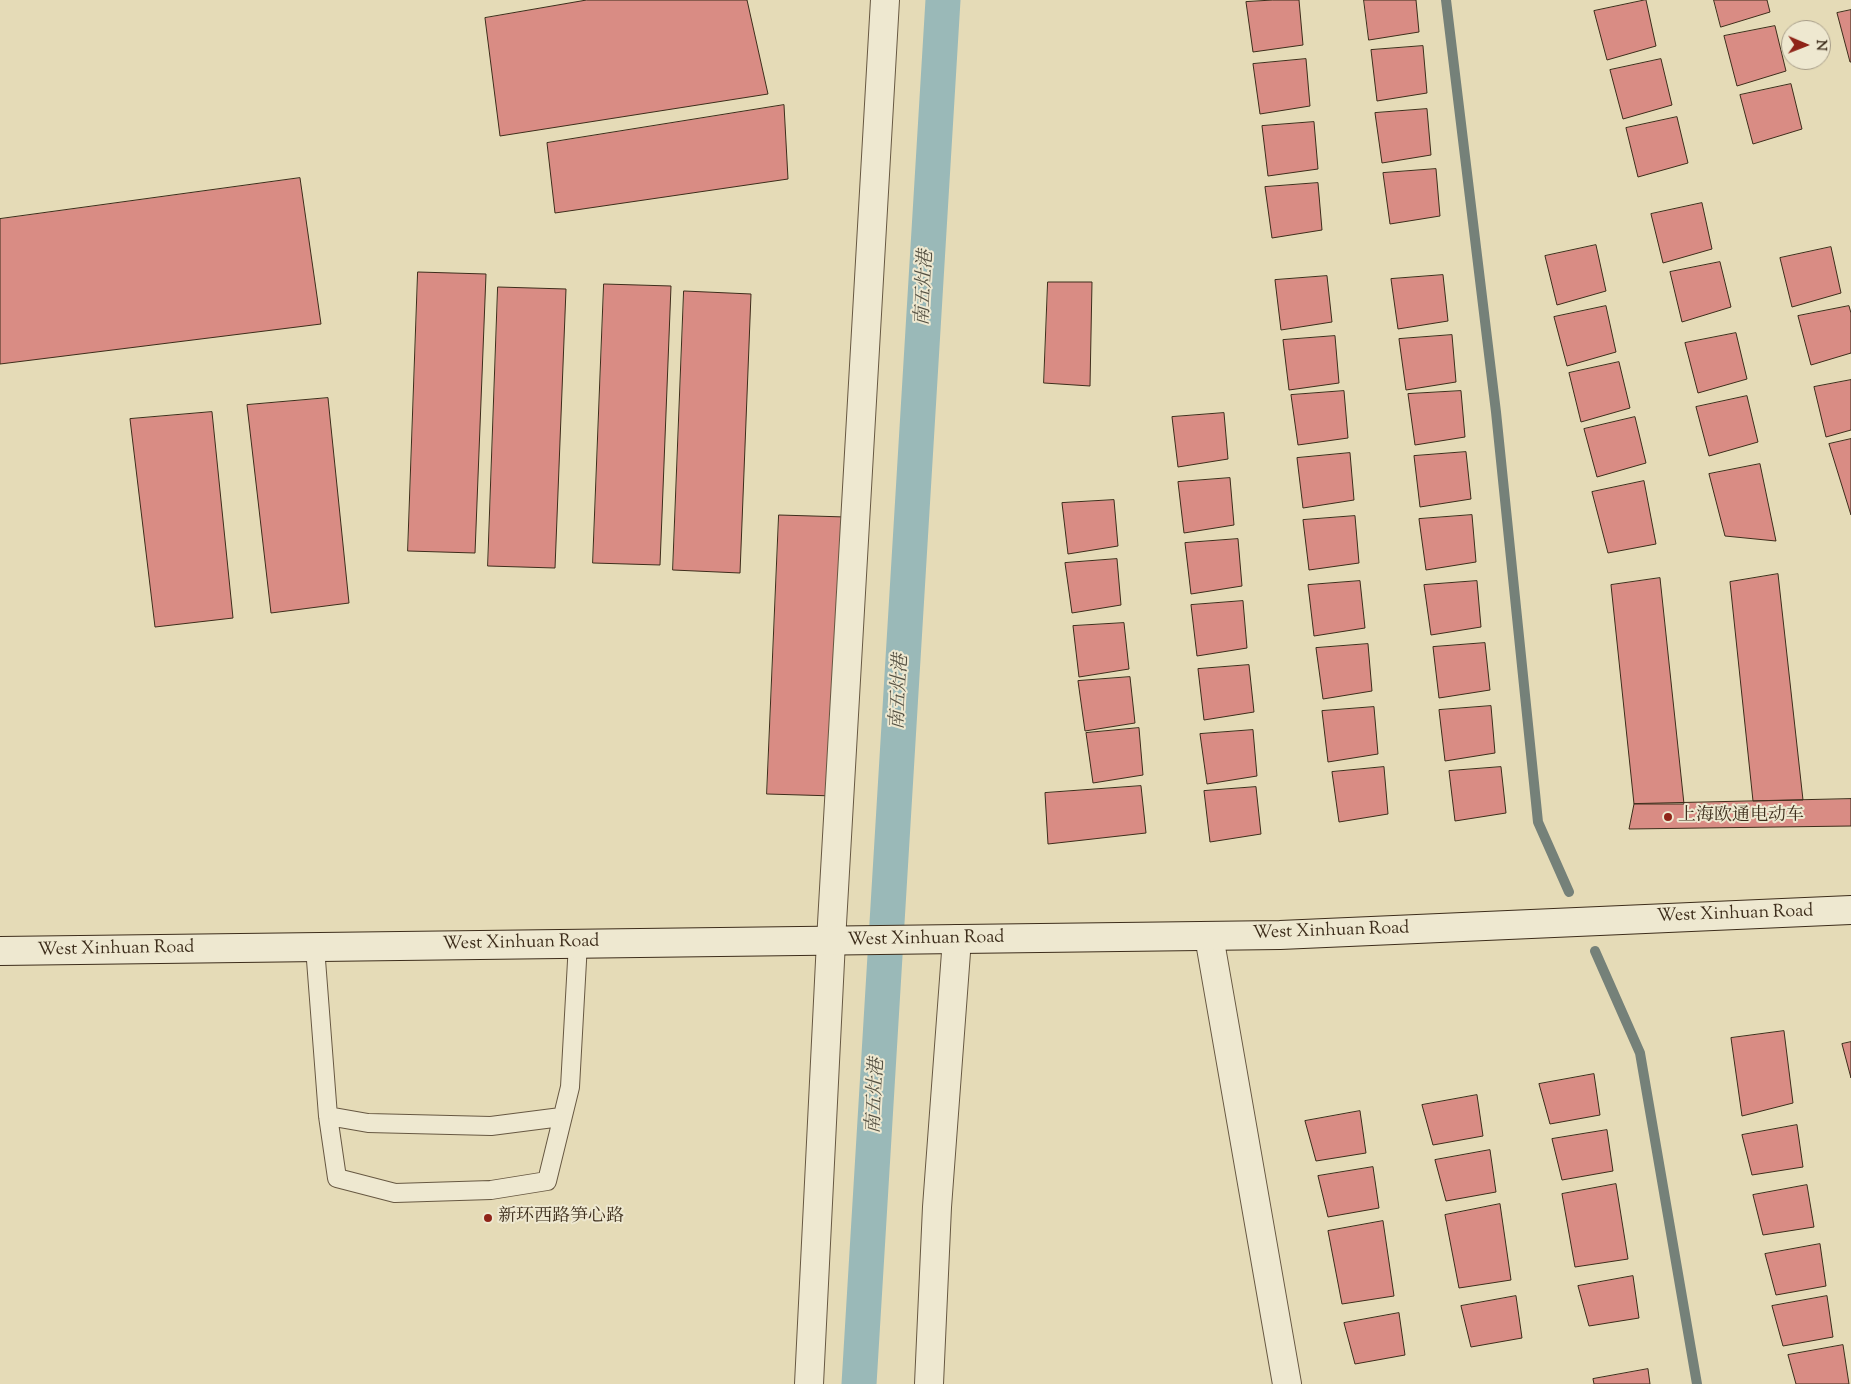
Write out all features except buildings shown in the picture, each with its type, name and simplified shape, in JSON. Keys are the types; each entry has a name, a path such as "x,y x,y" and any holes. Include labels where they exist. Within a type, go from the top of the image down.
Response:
{"street":[{"path":"809,1384 840,941 885,0"},
{"name":"West Xinhuan Road","path":"0,951 1290,935 1851,910"},
{"path":"1209,936 1287,1384"},
{"path":"929,1384 937,1207 957,939"}],"lane":[{"path":"315,947 328,1116 337,1178 395,1193 491,1190 547,1180 561,1117 570,1087 578,943"},
{"path":"328,1116 368,1122 491,1126 561,1117"}],"waterway":[{"name":"南五灶港","path":"859,1384 943,0"},
{"path":"1446,0 1496,412 1538,822 1569,892"},
{"path":"1595,951 1640,1053 1697,1384"}],"place":[{"name":"上海欧通电动车","path":"1668,817"},
{"name":"新环西路笋心路","path":"488,1218"}]}
